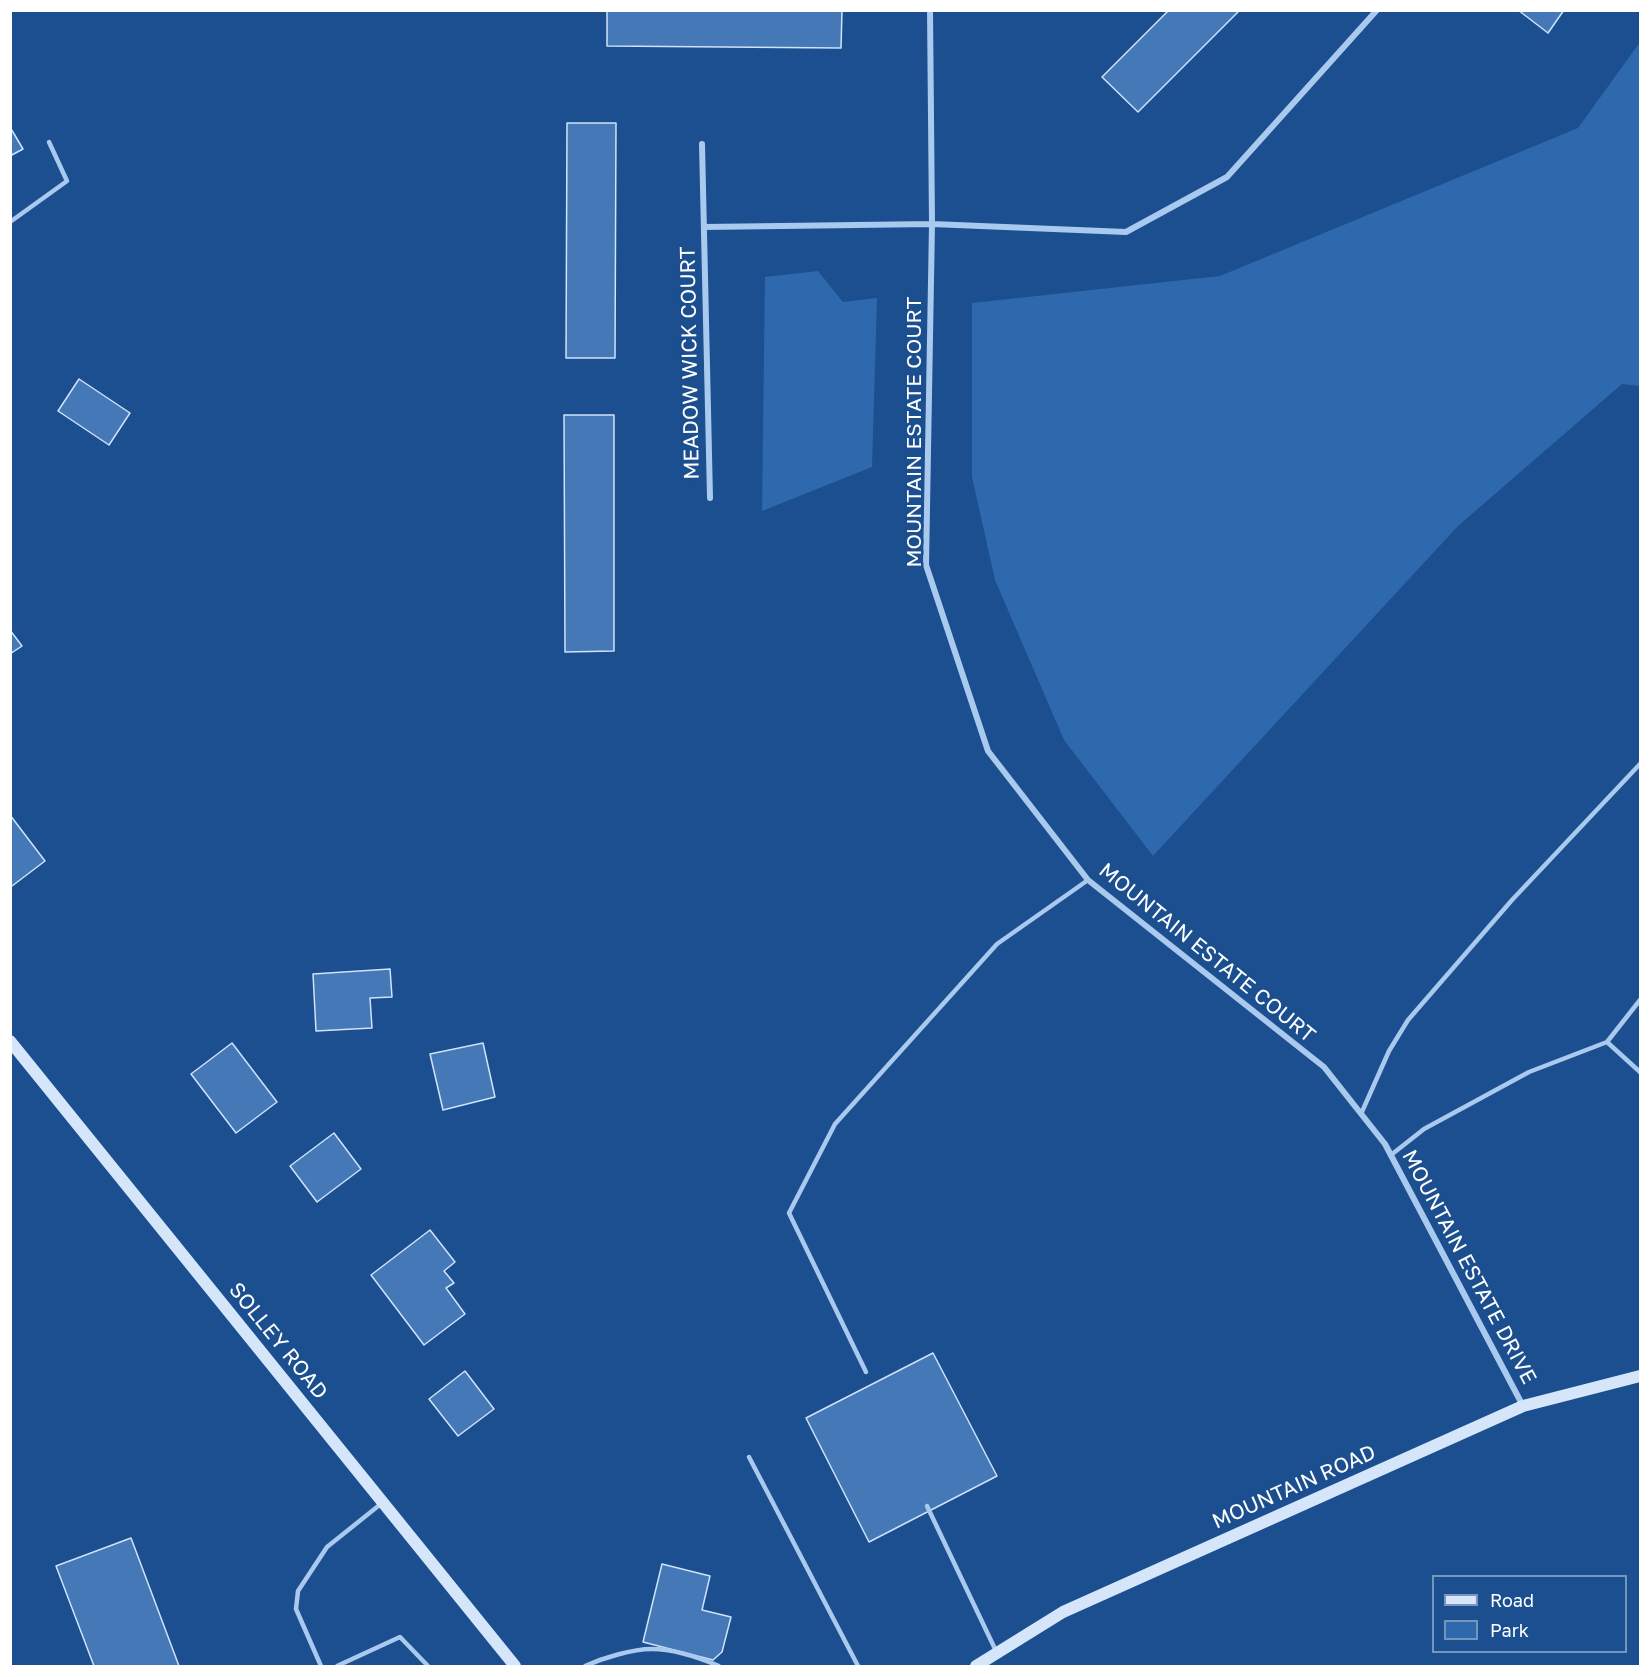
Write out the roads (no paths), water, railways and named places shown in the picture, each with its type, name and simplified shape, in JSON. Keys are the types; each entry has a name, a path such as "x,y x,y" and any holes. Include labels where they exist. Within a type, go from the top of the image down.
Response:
{"main road":[{"name":"SOLLEY ROAD","path":"10,1041 515,1666"},
{"name":"MOUNTAIN ROAD","path":"976,1666 1063,1612 1523,1406 1641,1376"}],"street":[{"name":"MOUNTAIN ESTATE COURT","path":"930,10 932,224 926,565 988,751 1088,880 1323,1068 1385,1144"},
{"name":"MEADOW WICK COURT","path":"704,227 932,224 1126,232 1227,177 1377,10"},
{"name":"MEADOW WICK COURT","path":"702,144 710,498"},
{"name":"MOUNTAIN ESTATE DRIVE","path":"1385,1144 1523,1406"}],"lane":[{"path":"10,222 67,181 49,142"},
{"path":"1361,1114 1389,1051 1408,1020 1512,900 1641,764"},
{"path":"866,1372 789,1213 836,1124 843,1116 998,944 1088,880"},
{"path":"1391,1155 1424,1129 1529,1072 1607,1041 1641,1000"},
{"path":"1607,1041 1641,1072"},
{"path":"749,1457 858,1666"},
{"path":"321,1666 296,1609 298,1591 327,1547 383,1502"},
{"path":"927,1506 997,1654"},
{"path":"337,1666 400,1637 428,1666"},
{"path":"585,1666 604,1658 652,1649 700,1658 719,1666"}]}
